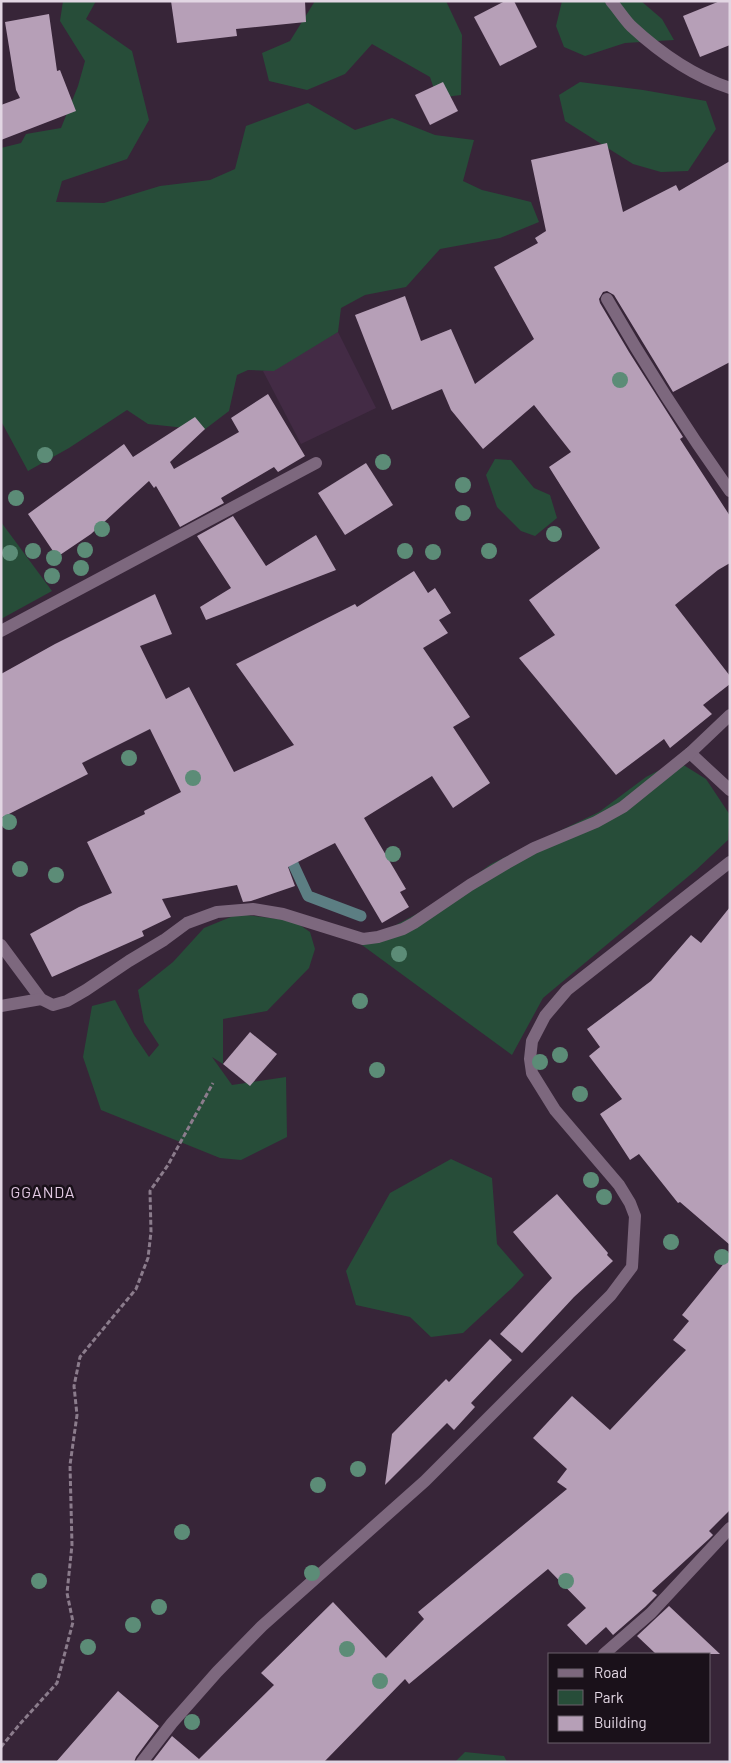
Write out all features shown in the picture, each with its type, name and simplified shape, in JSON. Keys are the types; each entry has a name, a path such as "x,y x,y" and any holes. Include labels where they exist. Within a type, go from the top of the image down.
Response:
{"street":[{"path":"612,1 630,25 662,51 697,74 730,88"},
{"path":"607,299 636,349 696,443 730,491"},
{"path":"1,631 316,463"},
{"path":"1,945 41,999 54,1005 67,1001 86,990 188,923 217,912 253,909 283,914 363,939 390,934 414,923 470,885 520,856 609,816 623,807 690,753 730,715"},
{"path":"690,753 730,790"},
{"path":"142,1762 185,1708 262,1626 425,1481 611,1295 632,1267 635,1216 630,1203 619,1185 556,1110 532,1073 530,1059 532,1041 545,1016 567,990 730,862"},
{"path":"1,1006 41,999"},
{"path":"605,1653 651,1613 730,1528"}],"path":[{"path":"1,1747 18,1725 57,1683 73,1622 67,1593 72,1546 70,1465 77,1415 74,1386 80,1357 136,1289 148,1258 151,1232 150,1192 168,1165 213,1082"}],"shaded area":[{"path":"338,332 376,408 301,444 263,371"}],"green space":[{"path":"63,1 96,1 86,19 132,51 149,120 127,159 62,181 56,202 104,203 160,186 210,180 235,169 246,126 308,103 355,130 392,118 435,135 474,140 463,181 482,190 531,202 539,222 500,238 440,249 406,287 365,295 341,308 338,332 274,371 248,370 237,375 229,411 204,430 148,424 127,410 69,448 28,471 1,421 1,148 21,143 26,134 61,128 78,86 85,61 60,21"},
{"path":"315,1 446,1 462,35 461,95 437,98 430,77 372,44 345,74 307,90 269,81 262,53 290,41"},
{"path":"562,1 641,1 662,19 674,40 625,43 585,56 564,47 556,26"},
{"path":"580,82 706,101 716,129 688,171 661,172 633,164 565,121 559,95"},
{"path":"495,459 511,460 534,488 550,495 557,518 535,536 521,531 497,507 486,475"},
{"path":"1,522 52,591 1,619"},
{"path":"677,761 706,779 730,815 728,840 696,870 543,998 512,1055 351,937 368,937 394,926 439,902 491,864 599,812 646,777"},
{"path":"238,914 294,921 310,932 315,949 309,968 267,1011 223,1019 223,1064 212,1057 232,1085 286,1077 287,1137 241,1160 220,1158 101,1110 83,1057 92,1006 115,1000 134,1035 149,1057 159,1045 144,1022 138,990 173,962 204,928"},
{"path":"451,1159 492,1178 497,1244 524,1275 463,1333 431,1337 410,1317 356,1305 346,1271 390,1193"},
{"path":"465,1752 504,1756 507,1762 455,1762"}],"building":[{"path":"171,1 305,1 306,22 236,29 237,36 177,43"},
{"path":"505,1 514,1 537,47 500,66 474,17"},
{"path":"720,1 730,1 730,45 700,57 683,16"},
{"path":"49,14 57,71 60,70 76,111 1,140 1,105 20,98 16,90 5,22"},
{"path":"443,82 458,111 430,125 415,95"},
{"path":"607,143 623,212 676,185 679,191 730,161 730,362 673,392 614,295 607,291 603,292 599,299 629,352 683,437 680,439 730,516 730,563 718,570 675,605 730,676 730,684 703,705 712,714 670,748 664,739 616,775 519,658 555,635 529,600 600,548 549,467 571,452 534,405 483,449 451,410 442,389 392,410 355,315 405,296 421,341 451,329 475,384 534,339 494,267 538,243 535,238 546,231 531,160"},
{"path":"268,394 305,456 278,472 274,467 221,498 224,503 180,527 156,486 154,488 149,481 91,534 57,557 28,514 124,444 133,457 195,417 205,429 170,462 174,469 239,432 231,418"},
{"path":"366,463 393,505 345,535 318,493"},
{"path":"233,516 266,566 316,535 336,570 206,620 200,607 231,588 197,536"},
{"path":"414,571 428,593 435,588 451,613 439,620 448,633 423,648 470,717 453,727 490,783 453,808 432,776 364,818 406,889 400,892 409,907 382,923 335,843 288,867 295,886 251,901 243,902 237,885 162,899 171,917 142,931 144,936 52,977 30,934 79,907 112,893 87,842 145,814 144,811 181,792 150,729 82,763 88,774 1,818 1,674 55,644 155,594 172,634 140,646 166,699 189,687 234,772 294,745 236,664 355,604 357,607"},
{"path":"730,907 730,1245 680,1202 678,1203 639,1154 630,1160 600,1114 622,1099 589,1056 600,1047 587,1029 651,981 691,935 701,943"},
{"path":"250,1032 277,1054 250,1086 223,1064"},
{"path":"557,1194 613,1261 574,1297 522,1353 500,1334 552,1278 513,1232"},
{"path":"730,1256 730,1510 709,1531 713,1535 652,1591 657,1595 645,1607 613,1635 606,1627 586,1645 567,1625 586,1608 548,1569 409,1684 405,1679 324,1762 152,1762 172,1736 199,1759 274,1685 261,1673 333,1602 386,1658 424,1619 418,1612 567,1489 557,1482 567,1469 533,1438 572,1396 610,1430 686,1350 673,1340 689,1321 682,1315"},
{"path":"490,1339 512,1360 471,1403 475,1407 454,1430 447,1423 385,1485 392,1434 446,1379 449,1382"},
{"path":"669,1606 720,1654 655,1653 637,1636"},
{"path":"118,1691 159,1726 134,1762 56,1762"}],"waterway":[{"path":"289,855 308,896 361,916"}],"district":[{"name":"GGANDA","path":"43,1191"}]}
